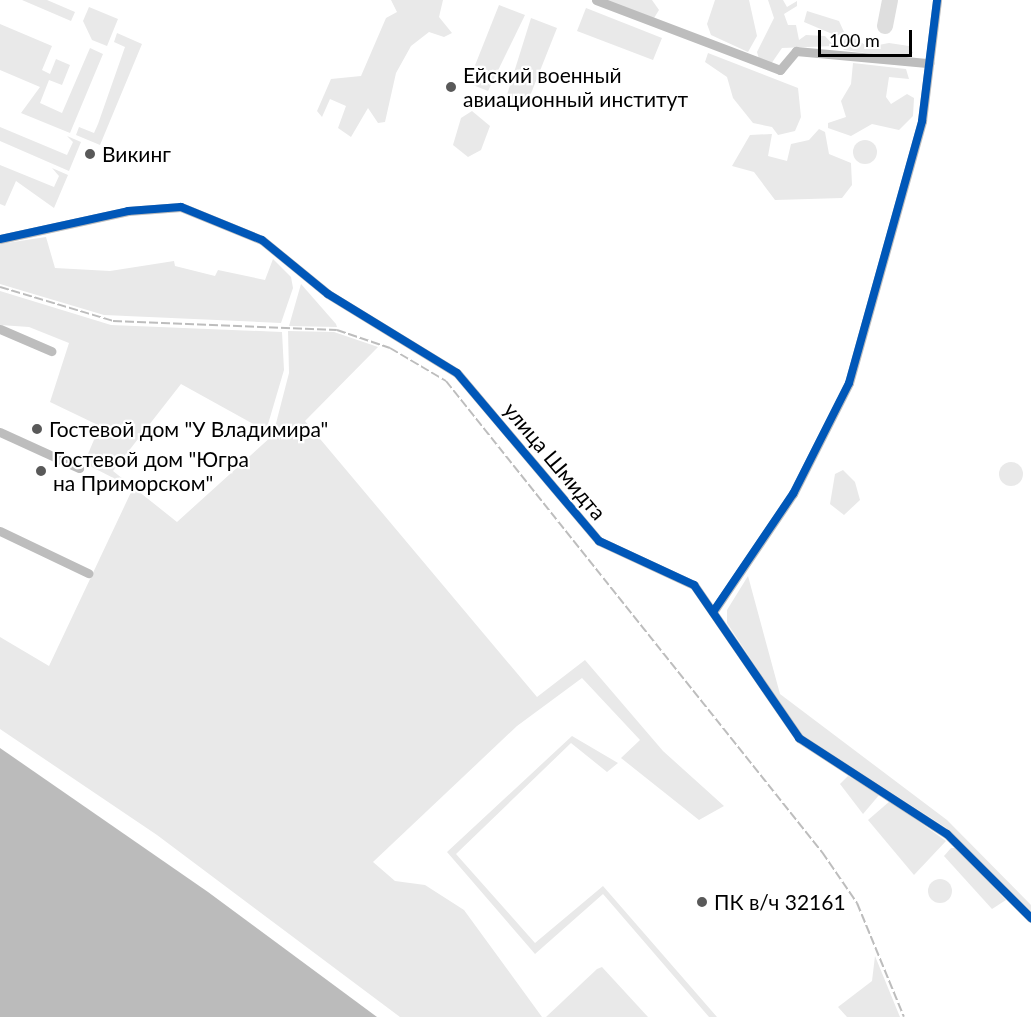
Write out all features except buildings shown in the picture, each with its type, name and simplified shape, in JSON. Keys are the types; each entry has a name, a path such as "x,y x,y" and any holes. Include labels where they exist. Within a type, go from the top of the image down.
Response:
{"street":[{"path":"596,0 780,70 796,51 929,63"},
{"path":"713,612 804,476 849,383 922,121 937,0"},
{"name":"улица Шмидта","path":"0,239 128,211 181,207 262,240 328,294 457,373 595,537 693,585 799,738 947,834 1031,918"},
{"path":"0,329 51,351"},
{"path":"0,432 79,468"},
{"path":"0,531 88,573"}],"shaded area":[{"path":"22,0 47,0 75,12 71,21"},
{"path":"391,0 443,0 439,17 452,33 444,37 429,32 411,46 396,73 385,122 378,123 368,108 351,137 338,128 346,106 330,99 322,117 317,111 331,79 361,76 386,18 397,12"},
{"path":"605,0 652,0 659,10 654,18"},
{"path":"715,0 749,0 757,36 748,52 711,35 707,24"},
{"path":"768,0 783,0 787,7 797,1 797,6 784,14 788,25 796,25 799,40 806,35 825,36 834,46 782,48 771,64 759,59 757,52 774,18"},
{"path":"499,5 525,15 488,91 468,83"},
{"path":"89,7 118,19 107,46 92,40 83,21"},
{"path":"586,8 662,38 653,60 577,31"},
{"path":"807,11 839,21 844,32 837,36 804,22"},
{"path":"531,18 557,28 526,106 506,98"},
{"path":"0,24 52,46 42,70 50,74 56,59 70,65 62,85 49,80 40,103 62,113 90,48 103,54 70,133 21,113 40,87 0,70"},
{"path":"117,33 142,44 100,145 76,135 79,127 94,133 98,124 125,47 114,42"},
{"path":"849,34 868,47 889,43 909,46 913,53 900,58 844,50 840,46"},
{"path":"708,53 798,88 801,117 795,131 778,135 772,127 753,123 733,98 727,77 705,62"},
{"path":"853,63 906,69 909,79 889,77 886,97 891,104 907,94 914,98 913,116 899,130 872,124 851,136 828,128 828,123 846,117 841,101 851,84"},
{"path":"472,111 490,126 481,150 468,157 453,145 461,118"},
{"path":"0,127 67,155 73,142 67,136 81,142 69,171 0,141"},
{"path":"819,129 825,132 829,154 851,163 852,185 842,198 775,200 754,172 732,166 750,135 772,134 768,156 787,161 791,144 809,140"},
{"path":"865,140 870,141 876,147 876,157 870,163 865,164 860,163 854,157 853,152 854,147 860,141"},
{"path":"0,165 54,187 59,176 52,168 68,175 54,208 16,181 5,206 0,204"},
{"path":"46,237 55,268 110,271 174,261 175,266 215,276 218,270 265,280 273,259 291,277 293,288 281,323 104,315 0,284 0,244"},
{"path":"301,284 336,324 337,327 289,326"},
{"path":"0,291 111,325 282,332 284,370 266,431 181,384 113,471 177,522 273,435 289,373 288,331 334,332 378,347 305,421 537,697 585,660 663,751 724,806 699,820 621,758 640,740 582,678 517,726 373,862 395,881 425,885 464,910 542,1017 400,1017 157,835 0,729 0,637 49,666 133,488 84,463 100,426 50,402 69,343 29,327 0,325"},
{"path":"1011,462 1016,463 1022,469 1022,479 1016,485 1011,486 1006,485 1000,479 999,474 1000,469 1006,463"},
{"path":"843,470 855,482 860,500 844,515 830,504 835,474"},
{"path":"748,576 780,694 947,820 1031,905 1031,913 945,827 800,734 727,623 727,610"},
{"path":"572,736 618,763 607,772 571,743 456,854 535,943 603,886 717,1017 709,1017 603,894 535,954 447,852"},
{"path":"0,748 208,892 377,1017 0,1017"},
{"path":"848,776 880,794 863,814 840,784"},
{"path":"890,801 946,841 914,875 868,820"},
{"path":"951,848 956,848 1006,900 992,909 944,856"},
{"path":"940,879 949,882 952,891 949,900 940,903 931,900 928,891 931,882"},
{"path":"875,956 900,1017 847,1017 838,1007 872,981"},
{"path":"602,967 648,1017 546,1017 597,969"}],"taxiway":[{"path":"885,26 890,0"}],"railway":[{"path":"0,287 113,321 337,330 390,348 446,381 822,852 857,903 904,1017"}],"cycle path":[{"path":"713,612 793,494 849,383 922,121 937,0"},
{"path":"0,239 128,211 181,207 262,240 328,294 457,373 599,541 694,585 799,738 947,834 1031,918"}],"place":[{"name":"Ейский военный авиационный институт","path":"451,87"},
{"name":"Викинг","path":"90,154"},
{"name":"Гостевой дом \"У Владимира\"","path":"37,429"},
{"name":"Гостевой дом \"Югра на Приморском\"","path":"41,471"},
{"name":"ПК в/ч 32161","path":"702,902"}]}
